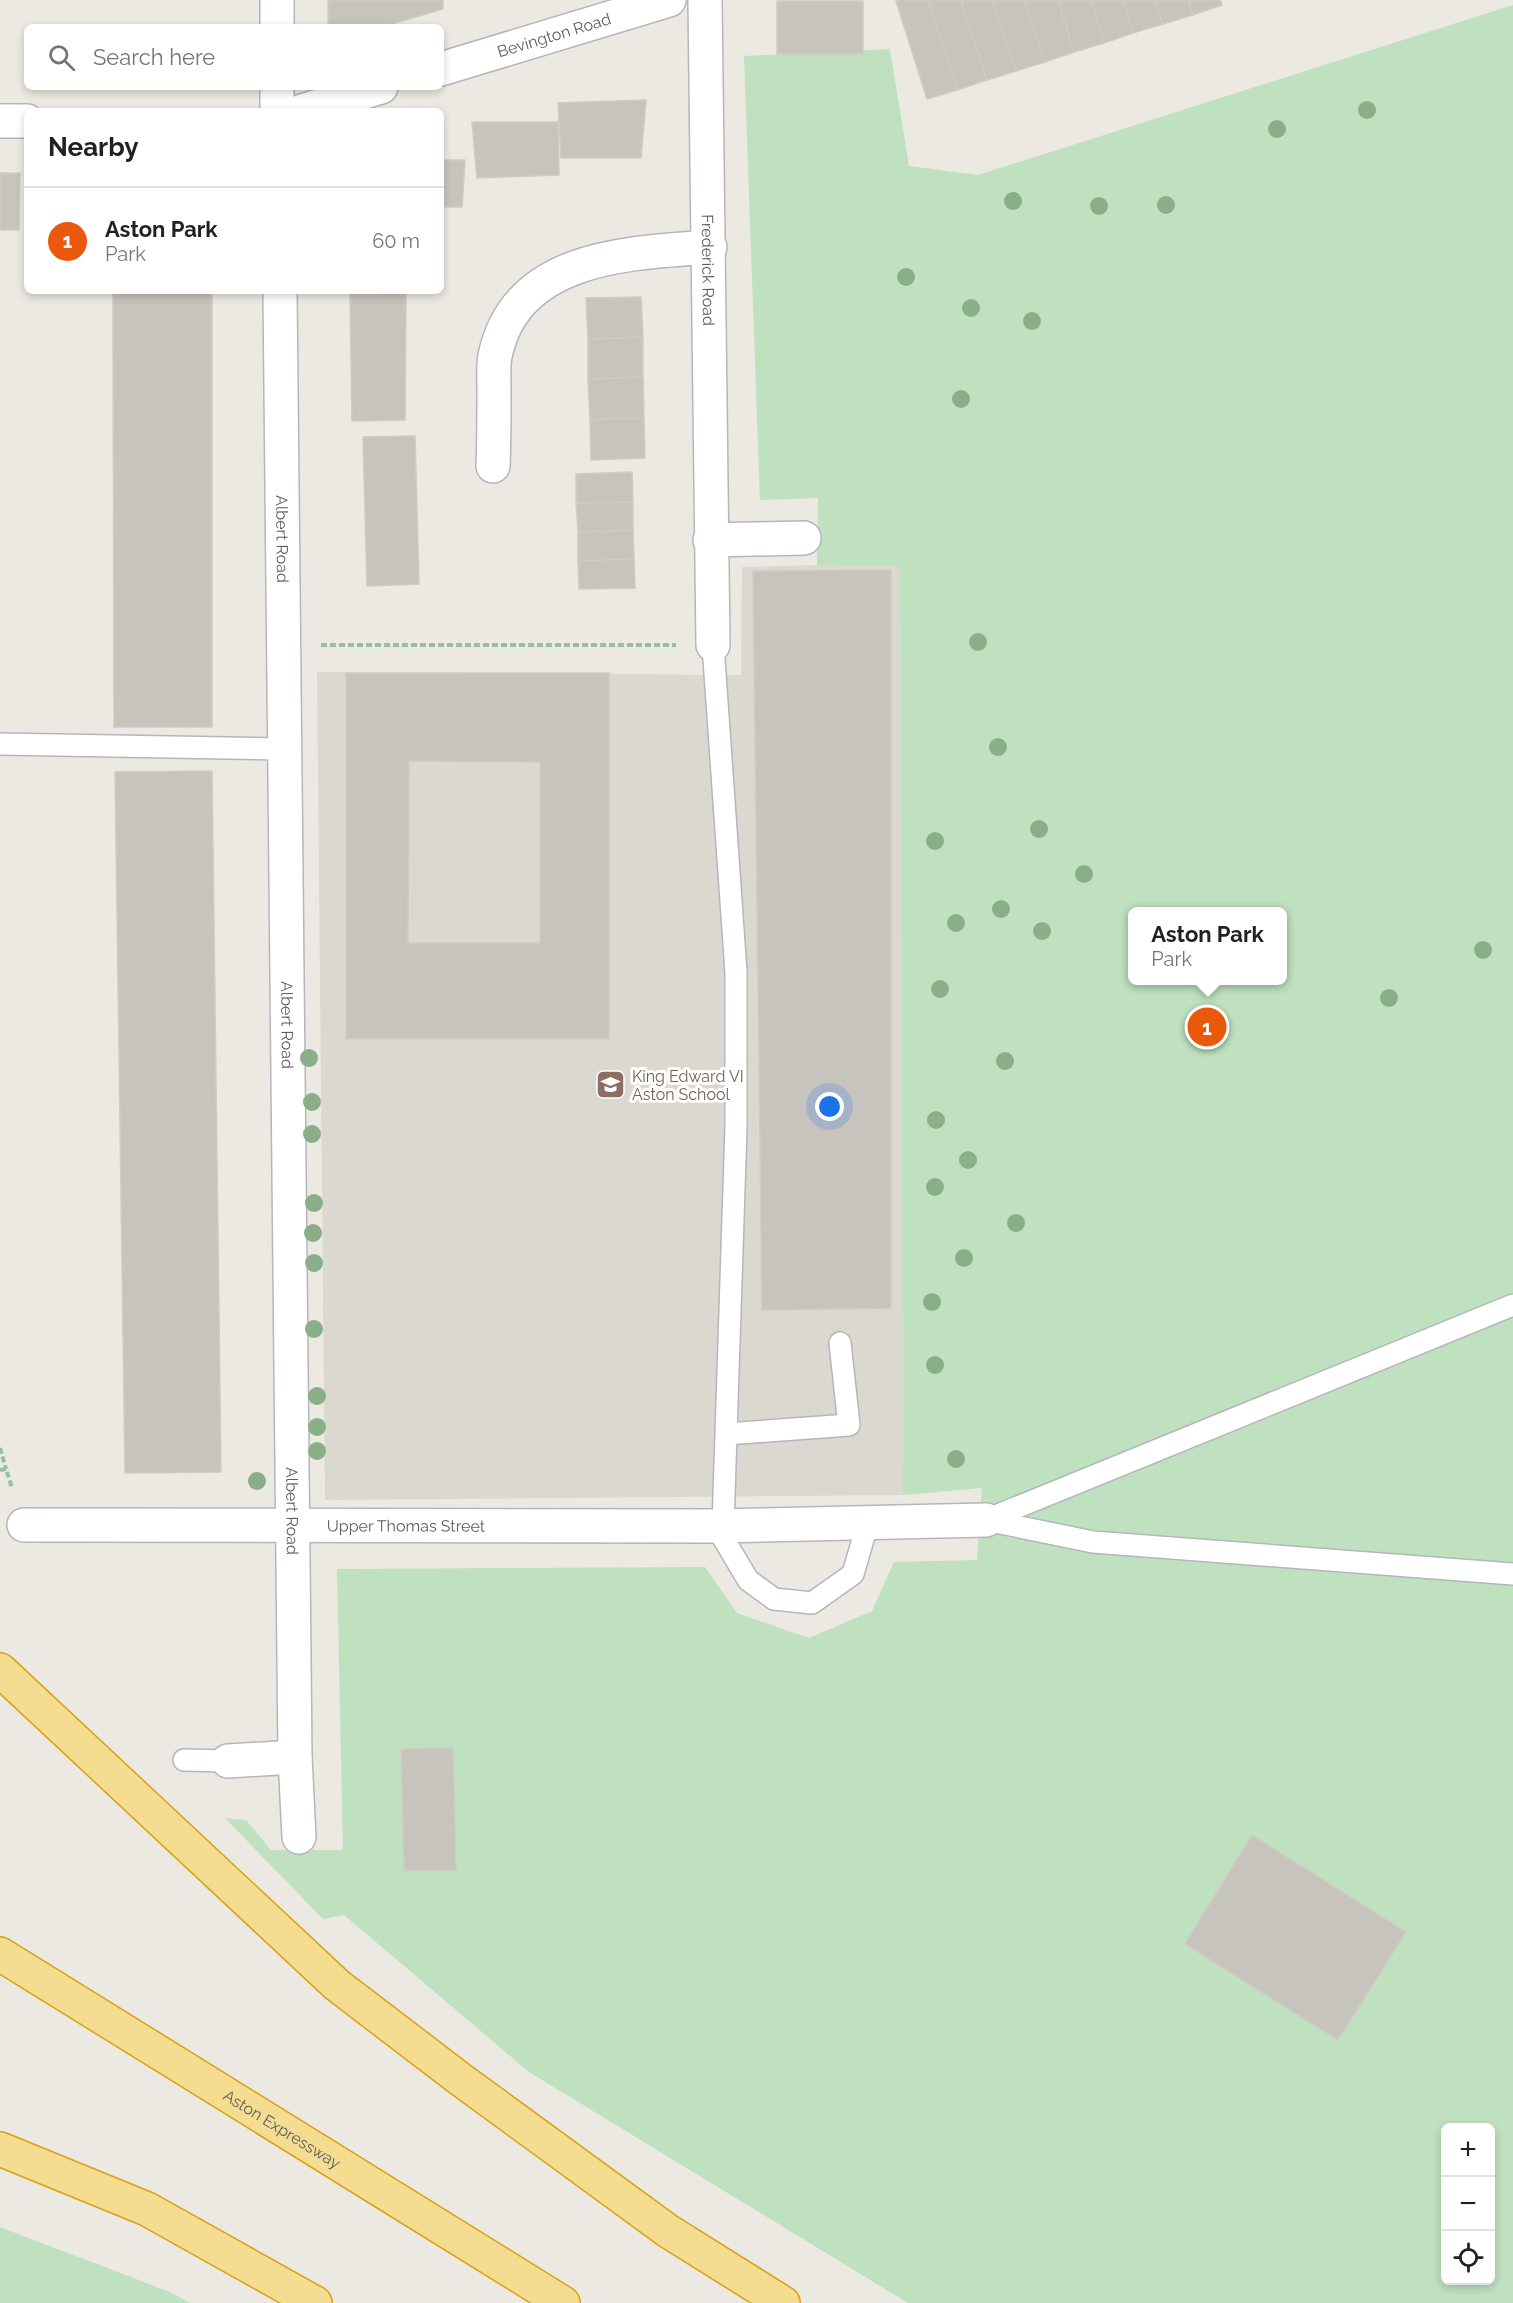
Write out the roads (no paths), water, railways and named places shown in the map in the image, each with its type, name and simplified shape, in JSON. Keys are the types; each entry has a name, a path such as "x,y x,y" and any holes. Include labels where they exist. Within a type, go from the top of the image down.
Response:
{"highway":[{"path":"0,1671 336,1985 668,2231 783,2303"},
{"name":"Aston Expressway","path":"0,1954 563,2303"},
{"path":"0,2150 147,2209 315,2303"}],"street":[{"path":"277,0 277,24"},
{"name":"Bevington Road","path":"444,68 669,0"},
{"name":"Frederick Road","path":"705,0 710,247 713,645"},
{"path":"277,90 277,108"},
{"path":"312,108 371,90"},
{"path":"0,121 24,121"},
{"path":"493,466 495,356 508,321 524,298 576,265 632,253 710,247"},
{"name":"Albert Road","path":"279,294 295,1757 298,1837"},
{"path":"711,540 804,538"},
{"name":"Upper Thomas Street","path":"24,1525 719,1526 986,1520"},
{"path":"228,1761 295,1757"}],"lane":[{"path":"713,645 736,972 736,1127 726,1434 719,1526 748,1580 774,1599 812,1603 853,1574 868,1522"},
{"path":"0,744 283,748"},
{"path":"986,1520 1513,1305"},
{"path":"726,1434 849,1425 840,1343"},
{"path":"986,1520 1093,1542 1513,1574"},
{"path":"184,1760 228,1761"}],"place":[{"name":"Aston Park","path":"1207,1027"},
{"name":"King Edward VI Aston School","path":"611,1085"}]}
